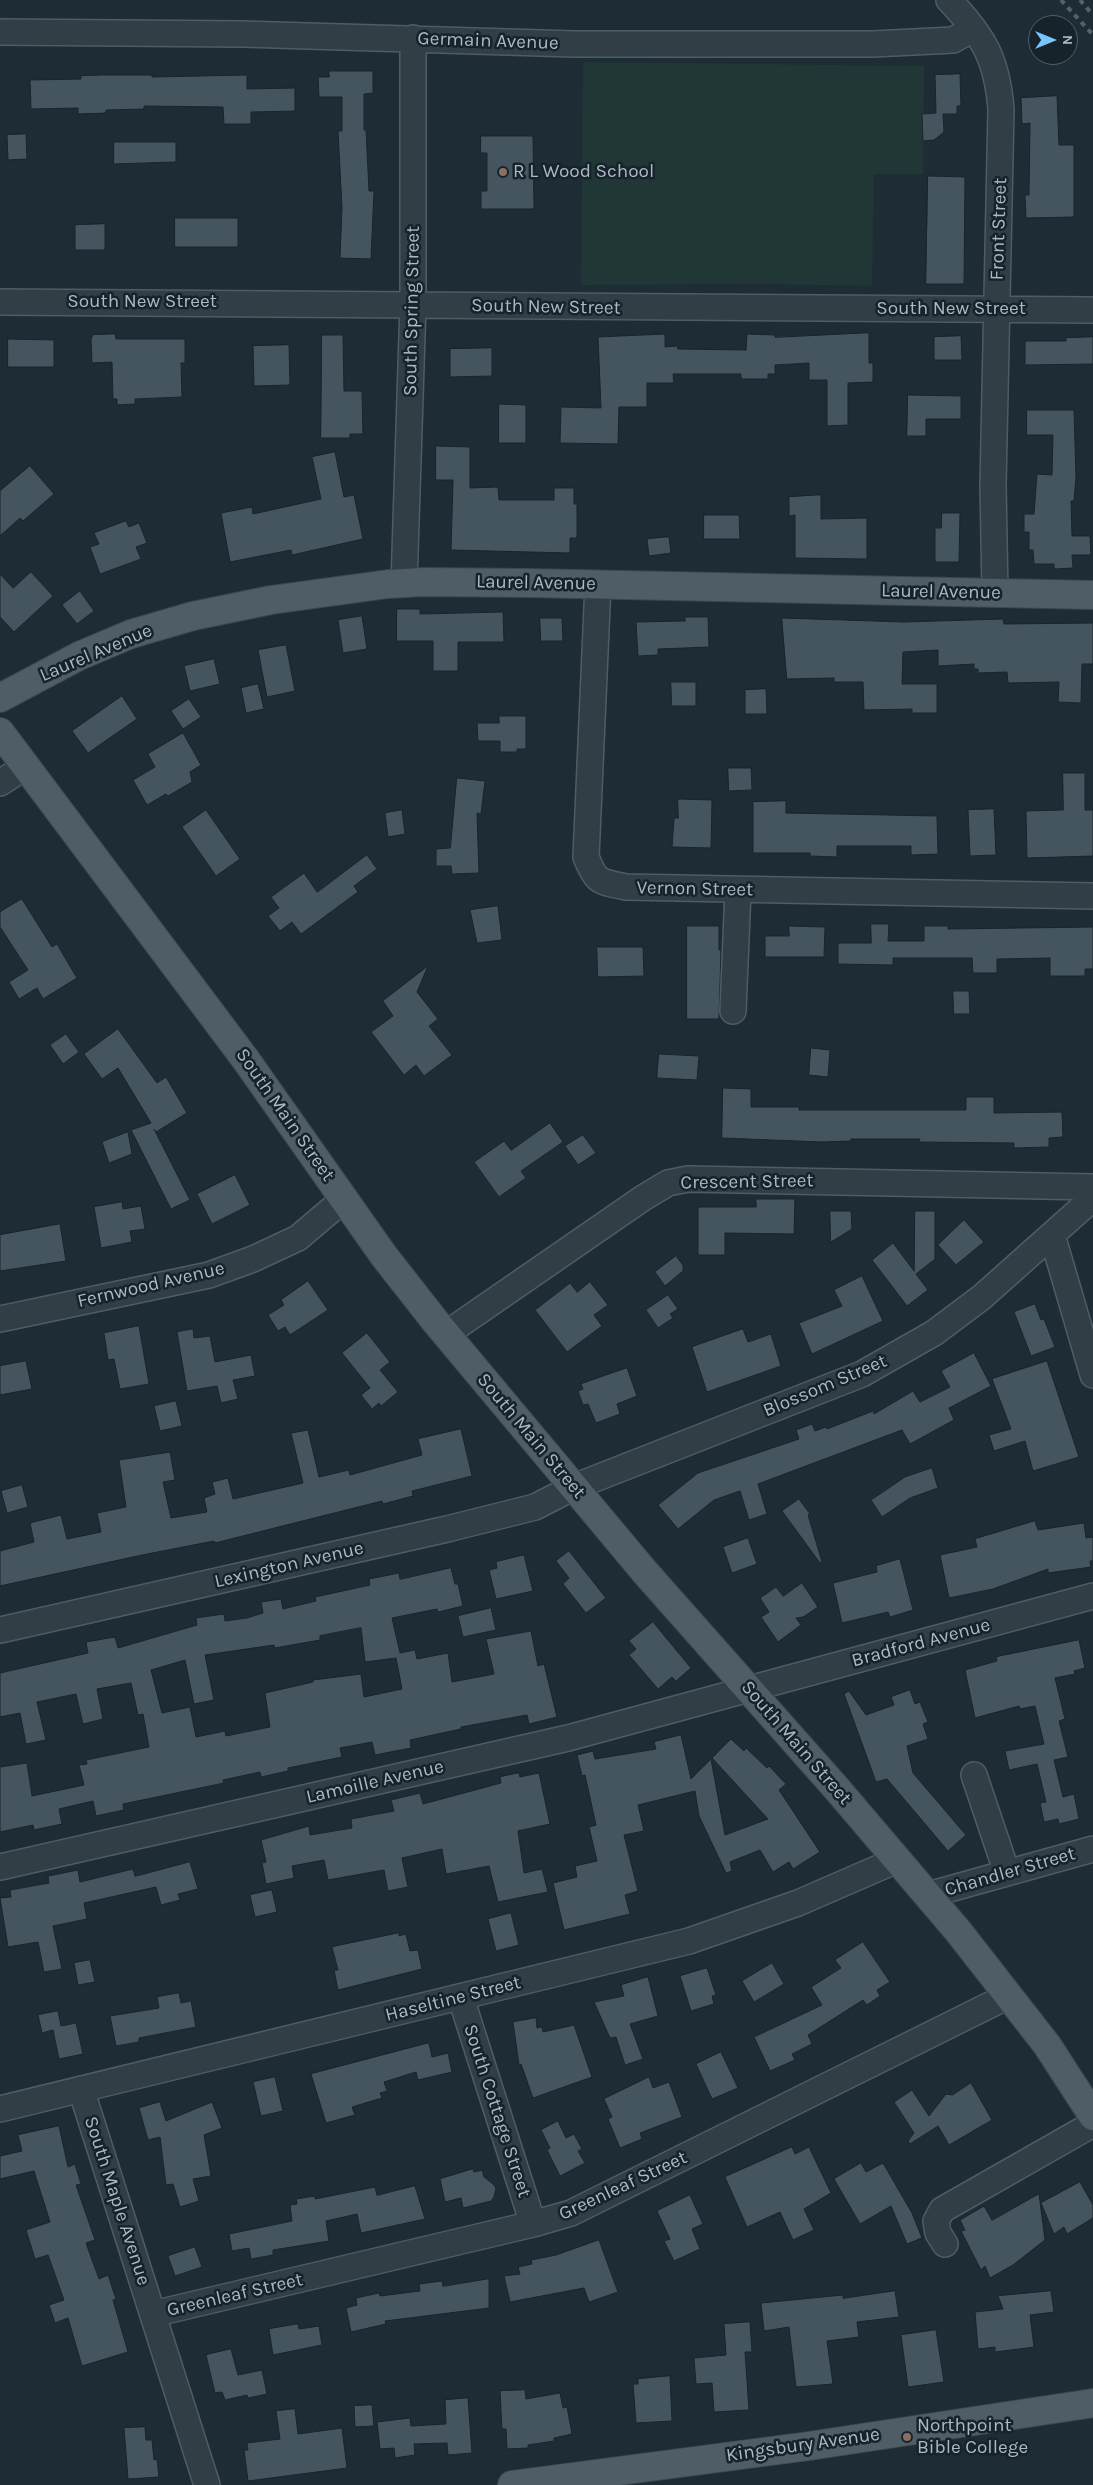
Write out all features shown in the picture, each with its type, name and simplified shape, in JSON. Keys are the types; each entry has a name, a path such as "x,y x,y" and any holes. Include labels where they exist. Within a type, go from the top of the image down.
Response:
{"main road":[{"name":"Laurel Avenue","path":"0,698 78,656 131,634 193,616 271,600 404,584 598,584 1093,595"},
{"name":"South Main Street","path":"0,732 246,1060 384,1256 446,1334 644,1571 928,1896 1047,2045 1091,2111"},
{"name":"Kingsbury Avenue","path":"512,2485 556,2482 1093,2403"}],"street":[{"name":"Front Street","path":"950,0 991,54 999,81 1001,109 993,485 995,593"},
{"name":"Germain Avenue","path":"0,32 413,38 574,44 873,44 954,40 973,29"},
{"name":"South Spring Street","path":"404,584 413,304 413,38"},
{"name":"South New Street","path":"0,302 1093,310"},
{"name":"Vernon Street","path":"598,584 586,857 594,876 600,881 626,887 1093,896"},
{"path":"0,783 26,766"},
{"path":"733,1011 738,890"},
{"name":"Crescent Street","path":"446,1334 643,1198 668,1183 682,1180 729,1179 1093,1187"},
{"name":"Fernwood Avenue","path":"0,1319 209,1274 253,1259 298,1238 344,1198"},
{"name":"Blossom Street","path":"574,1487 862,1374 934,1332 968,1307 1093,1198"},
{"path":"1052,1235 1090,1350 1093,1375"},
{"name":"Lexington Avenue","path":"0,1630 447,1529 535,1507 574,1487"},
{"name":"Bradford Avenue","path":"749,1690 1093,1596"},
{"name":"Lamoille Avenue","path":"0,1867 568,1738 749,1690"},
{"path":"974,1775 1007,1873"},
{"name":"Chandler Street","path":"928,1896 1093,1849"},
{"name":"Haseltine Street","path":"0,2109 689,1941 798,1903 897,1860"},
{"name":"Greenleaf Street","path":"153,2314 533,2224 571,2213 624,2189 1008,1996"},
{"name":"South Cottage Street","path":"460,1998 533,2224"},
{"name":"South Maple Avenue","path":"81,2089 207,2485"},
{"path":"945,2244 938,2233 936,2221 942,2210 1091,2111"}],"green space":[{"path":"583,62 924,66 923,174 874,174 872,286 763,284 581,285"}],"building":[{"path":"329,71 373,71 373,93 364,94 364,130 366,130 369,191 374,191 371,259 340,258 342,208 338,131 342,131 342,97 319,97 318,77 329,77"},
{"path":"960,74 961,106 957,106 957,114 943,114 944,132 934,140 923,141 922,114 936,113 935,75"},
{"path":"152,75 152,77 247,75 247,89 295,88 295,111 251,112 251,124 224,124 223,107 144,106 144,109 106,110 106,113 78,114 78,108 31,109 30,80 81,79 81,76"},
{"path":"1057,96 1059,145 1074,145 1074,217 1026,218 1025,195 1029,195 1030,123 1022,124 1021,98"},
{"path":"26,134 27,159 8,160 7,135"},
{"path":"481,136 533,136 534,209 481,209 481,191 487,191 487,153 481,153"},
{"path":"114,142 176,142 176,162 114,164"},
{"path":"928,176 965,177 964,284 926,284"},
{"path":"175,218 238,218 238,247 175,247"},
{"path":"105,224 105,250 75,250 75,225"},
{"path":"869,333 869,363 873,363 873,382 848,383 848,425 827,426 827,380 809,380 809,363 775,365 775,374 768,374 768,379 741,379 741,374 673,374 674,383 647,383 647,407 619,407 618,444 560,443 561,407 601,408 598,337 665,334 665,347 677,346 678,349 746,350 747,334 775,335 775,337"},
{"path":"115,334 116,339 185,339 185,363 181,363 182,397 135,399 135,404 117,405 117,399 113,399 112,362 92,363 91,339 93,335"},
{"path":"322,335 343,335 344,391 362,391 363,434 350,434 350,438 321,438"},
{"path":"961,336 962,360 934,360 934,337"},
{"path":"1093,337 1093,364 1025,365 1025,341 1066,341 1066,338"},
{"path":"8,339 54,340 54,367 8,367"},
{"path":"289,345 290,385 254,386 253,346"},
{"path":"492,348 492,376 450,377 450,349"},
{"path":"908,395 961,396 961,419 926,419 926,436 907,436"},
{"path":"499,404 526,405 526,443 499,443"},
{"path":"1027,410 1074,410 1076,477 1074,501 1071,501 1072,536 1090,536 1091,555 1072,555 1073,568 1054,569 1054,564 1034,564 1033,550 1029,550 1029,532 1024,532 1024,514 1034,514 1037,474 1052,475 1053,435 1027,435"},
{"path":"436,446 470,447 470,488 498,487 499,500 554,500 554,488 574,488 574,504 577,504 577,538 570,538 570,553 451,550 453,480 436,480"},
{"path":"335,452 344,497 354,495 363,539 292,555 291,550 230,562 221,513 252,507 253,514 321,499 312,457"},
{"path":"30,466 54,494 23,521 20,518 0,536 0,491"},
{"path":"821,495 821,519 867,518 867,559 795,558 795,515 789,516 789,497"},
{"path":"942,513 960,513 959,562 935,562 935,528 941,528"},
{"path":"704,515 739,515 740,539 704,539"},
{"path":"126,521 129,527 139,523 147,543 136,547 141,559 100,574 90,547 99,544 94,533"},
{"path":"669,537 671,553 649,556 647,539"},
{"path":"31,572 53,596 14,632 0,617 0,574 13,588"},
{"path":"80,591 94,611 77,624 62,605"},
{"path":"397,609 420,609 420,614 503,612 504,642 458,642 458,671 433,671 433,641 397,641"},
{"path":"362,616 367,649 343,653 338,620"},
{"path":"685,617 708,617 709,647 658,649 658,655 638,656 636,622 685,621"},
{"path":"540,618 562,618 563,641 541,641"},
{"path":"782,618 904,622 1003,619 1004,624 1093,623 1093,664 1082,664 1081,703 1058,702 1059,682 1008,683 1007,672 978,673 978,669 974,669 974,664 938,666 938,650 903,652 902,684 937,684 937,713 912,713 912,709 864,710 863,682 834,682 834,678 787,679"},
{"path":"286,645 295,691 267,697 258,650"},
{"path":"214,659 220,684 190,691 184,666"},
{"path":"671,682 696,682 696,706 672,706"},
{"path":"258,684 264,709 246,713 241,688"},
{"path":"766,689 767,714 745,714 745,690"},
{"path":"122,696 137,719 88,753 72,731"},
{"path":"189,699 201,717 183,729 171,711"},
{"path":"499,716 526,716 526,749 517,749 517,752 500,752 500,741 478,741 477,723 499,723"},
{"path":"183,733 201,765 190,772 192,782 168,796 166,794 147,805 133,780 155,767 148,754"},
{"path":"728,768 751,768 752,790 729,791"},
{"path":"1063,773 1085,773 1085,810 1093,810 1093,856 1027,858 1026,811 1063,810"},
{"path":"457,778 485,781 481,814 477,813 479,873 452,874 451,866 436,866 436,849 450,848"},
{"path":"678,799 712,800 711,848 672,847 674,818 678,818"},
{"path":"786,801 786,813 937,816 938,854 911,855 911,846 837,846 837,857 810,856 810,853 753,853 753,802"},
{"path":"994,809 996,855 970,856 968,810"},
{"path":"206,810 240,859 216,876 182,827"},
{"path":"402,810 405,834 388,837 385,813"},
{"path":"367,855 377,869 354,886 358,892 301,934 292,922 280,931 268,916 279,908 271,897 304,873 317,892"},
{"path":"22,899 52,947 57,944 77,978 43,999 37,988 19,999 9,982 28,970 0,927 0,912"},
{"path":"498,906 502,940 477,943 470,910"},
{"path":"871,924 889,924 888,941 924,941 924,926 948,926 948,929 1093,927 1093,969 1085,969 1085,976 1050,976 1050,958 997,959 997,973 973,973 972,958 893,958 893,965 838,964 838,943 871,943"},
{"path":"687,926 719,926 719,950 721,950 719,1019 687,1019"},
{"path":"789,926 825,927 824,957 765,957 765,936 789,936"},
{"path":"597,947 643,947 644,976 598,977"},
{"path":"428,966 417,992 438,1019 429,1026 452,1055 424,1076 416,1065 404,1075 371,1032 393,1016 383,1001"},
{"path":"953,991 969,991 970,1014 954,1014"},
{"path":"118,1029 157,1083 166,1077 187,1113 156,1132 154,1129 190,1200 171,1209 131,1130 151,1123 118,1068 102,1079 84,1054"},
{"path":"66,1034 79,1052 63,1064 50,1045"},
{"path":"811,1048 830,1050 828,1077 809,1075"},
{"path":"659,1054 699,1056 697,1080 657,1078"},
{"path":"723,1088 751,1089 751,1107 799,1107 799,1110 966,1110 966,1097 994,1097 994,1113 1062,1112 1063,1137 1049,1138 1049,1147 1014,1148 1014,1143 919,1142 920,1139 851,1139 851,1141 822,1142 722,1138"},
{"path":"550,1123 563,1142 521,1171 526,1178 499,1197 474,1162 504,1141 511,1150"},
{"path":"128,1132 132,1154 109,1163 102,1142"},
{"path":"583,1135 596,1153 578,1165 565,1146"},
{"path":"235,1175 250,1205 212,1224 197,1194"},
{"path":"756,1199 795,1199 794,1234 725,1233 725,1255 698,1255 698,1207 756,1207"},
{"path":"122,1202 123,1209 141,1206 145,1229 130,1231 132,1242 101,1248 94,1207"},
{"path":"830,1211 851,1211 852,1229 831,1242"},
{"path":"915,1211 935,1211 935,1259 916,1274 928,1290 907,1306 872,1260 893,1243 914,1271"},
{"path":"964,1220 984,1242 956,1265 938,1245"},
{"path":"60,1224 66,1261 0,1271 0,1235"},
{"path":"676,1256 683,1265 683,1271 665,1286 655,1272"},
{"path":"862,1276 883,1321 812,1354 799,1323 842,1306 834,1290"},
{"path":"308,1281 328,1310 290,1335 285,1327 278,1331 268,1315 284,1305 281,1300"},
{"path":"590,1282 608,1305 594,1315 602,1326 567,1352 535,1310 570,1283 577,1292"},
{"path":"668,1295 678,1309 670,1314 673,1318 658,1328 646,1310"},
{"path":"1035,1304 1041,1320 1044,1319 1055,1347 1031,1356 1014,1312"},
{"path":"139,1326 149,1384 120,1389 114,1359 108,1360 104,1333"},
{"path":"193,1329 194,1338 210,1336 215,1362 251,1355 255,1376 233,1380 238,1399 221,1403 217,1386 187,1391 177,1332"},
{"path":"743,1329 748,1342 771,1334 781,1366 707,1392 692,1347"},
{"path":"367,1333 390,1362 380,1370 398,1392 381,1406 379,1403 372,1409 361,1395 370,1388 342,1353"},
{"path":"974,1353 991,1386 949,1408 954,1420 910,1444 902,1430 758,1484 767,1514 749,1520 740,1491 714,1500 678,1529 658,1505 698,1473 799,1439 796,1430 812,1424 815,1431 826,1427 827,1429 873,1411 874,1414 913,1391 920,1402 950,1387 941,1371"},
{"path":"26,1361 32,1389 0,1395 0,1366"},
{"path":"1047,1361 1079,1457 1033,1471 1025,1441 994,1451 989,1435 1011,1429 992,1379"},
{"path":"627,1368 637,1396 617,1404 620,1414 596,1423 588,1404 583,1405 578,1391 583,1389 581,1384"},
{"path":"176,1401 182,1426 160,1431 154,1406"},
{"path":"461,1429 472,1476 412,1491 413,1496 383,1504 382,1501 215,1543 214,1541 142,1555 0,1586 0,1551 34,1542 30,1523 61,1515 67,1539 101,1532 97,1513 126,1507 119,1460 170,1452 175,1480 163,1482 171,1518 207,1512 204,1498 215,1494 212,1482 228,1478 233,1499 303,1483 291,1433 308,1430 319,1477 349,1470 350,1475 422,1455 418,1439"},
{"path":"932,1468 938,1488 910,1498 882,1517 871,1500 905,1477"},
{"path":"22,1485 28,1507 7,1513 1,1491"},
{"path":"799,1499 810,1514 808,1515 822,1562 820,1563 782,1511"},
{"path":"1035,1521 1038,1530 1084,1523 1086,1538 1093,1537 1093,1561 1090,1561 1091,1567 1048,1573 1048,1569 993,1589 949,1598 940,1555 977,1547 975,1539"},
{"path":"748,1538 757,1564 732,1573 723,1547"},
{"path":"569,1551 606,1598 586,1613 563,1584 569,1578 556,1561"},
{"path":"524,1555 533,1591 496,1599 489,1570 497,1568 496,1562"},
{"path":"900,1559 913,1610 890,1617 888,1612 842,1623 833,1583 877,1572 876,1566"},
{"path":"451,1568 455,1584 458,1584 463,1606 438,1612 437,1609 392,1618 400,1653 415,1650 417,1659 448,1653 452,1682 494,1674 486,1639 531,1631 538,1666 544,1664 557,1717 529,1724 527,1715 461,1727 461,1729 410,1740 411,1748 375,1755 372,1742 340,1748 342,1757 288,1768 288,1771 261,1777 260,1772 223,1780 224,1783 123,1804 124,1810 96,1816 93,1801 59,1809 62,1824 34,1830 33,1825 0,1832 0,1767 27,1763 32,1796 84,1785 79,1765 87,1764 86,1760 149,1747 143,1714 138,1715 131,1683 97,1689 103,1719 83,1724 76,1694 37,1702 46,1740 26,1744 20,1713 0,1717 0,1673 88,1653 86,1642 115,1637 118,1648 197,1625 196,1618 224,1614 225,1621 247,1618 263,1613 261,1602 281,1599 283,1609 316,1601 315,1597 370,1585 369,1579 399,1573 400,1579","holes":["361,1628 365,1662 396,1658 402,1689 364,1697 361,1674 313,1680 313,1682 265,1693 270,1727 226,1736 225,1731 196,1737 190,1707 162,1713 151,1670 185,1660 194,1704 214,1700 205,1655 274,1645 275,1648 320,1640 320,1636"]},
{"path":"802,1583 818,1607 803,1617 796,1618 801,1625 778,1642 761,1617 769,1612 760,1598 776,1587 783,1596"},
{"path":"491,1608 496,1630 463,1637 458,1616"},
{"path":"653,1622 691,1668 676,1681 672,1677 658,1689 629,1655 636,1649 629,1641"},
{"path":"1079,1640 1085,1668 1074,1671 1075,1674 1055,1678 1065,1719 1059,1721 1068,1757 1054,1760 1063,1797 1074,1794 1079,1819 1059,1824 1058,1819 1044,1822 1040,1803 1046,1802 1037,1764 1009,1770 1005,1751 1044,1744 1035,1706 1020,1709 1019,1706 975,1718 965,1670 997,1661 996,1657"},
{"path":"910,1690 915,1704 920,1702 928,1722 923,1724 928,1739 907,1746 913,1773 966,1835 948,1851 887,1779 876,1782 844,1694 849,1691 866,1715 894,1705 891,1697"},
{"path":"681,1735 691,1779 711,1759 725,1835 768,1819 712,1758 731,1739 744,1751 746,1748 767,1768 769,1766 786,1784 779,1790 820,1852 793,1869 789,1862 773,1872 760,1850 730,1862 732,1871 726,1873 699,1816 695,1791 638,1805 644,1831 624,1835 638,1891 625,1895 630,1914 564,1930 553,1883 577,1877 575,1866 597,1861 589,1827 596,1825 585,1775 582,1776 577,1755 593,1751 595,1759 656,1749 654,1742"},
{"path":"519,1773 520,1777 539,1773 550,1824 518,1831 524,1873 542,1869 548,1892 498,1902 489,1866 446,1874 442,1849 402,1858 408,1887 388,1891 384,1870 328,1880 324,1860 292,1866 294,1878 266,1884 262,1863 266,1862 261,1840 309,1826 310,1835 352,1828 351,1819 394,1811 391,1800 420,1793 423,1804 501,1783 500,1777"},
{"path":"190,1862 198,1889 178,1894 180,1900 161,1905 156,1887 84,1903 87,1919 53,1926 62,1969 44,1972 38,1942 8,1947 0,1898 11,1897 10,1890 49,1883 48,1876 78,1870 80,1882 133,1869 135,1876"},
{"path":"272,1890 277,1912 255,1917 250,1895"},
{"path":"511,1913 519,1945 496,1951 488,1919"},
{"path":"399,1933 399,1936 406,1934 410,1951 418,1950 422,1969 338,1990 334,1970 338,1970 332,1947"},
{"path":"863,1942 890,1982 877,1990 880,1996 867,2005 863,2000 808,2035 812,2044 792,2054 795,2060 770,2071 754,2037 822,2005 811,1987 841,1968 835,1960"},
{"path":"90,1960 95,1982 78,1985 74,1963"},
{"path":"772,1963 784,1984 754,2002 742,1981"},
{"path":"707,1968 716,1995 712,1996 714,2004 691,2011 680,1976"},
{"path":"648,1977 658,2016 630,2024 643,2059 625,2065 616,2037 610,2038 594,2002 624,1996 621,1985"},
{"path":"179,1993 181,2003 191,2001 196,2027 139,2038 139,2042 116,2046 110,2016 159,2008 157,1997"},
{"path":"58,2011 61,2026 76,2023 83,2054 59,2059 53,2030 42,2033 38,2015"},
{"path":"536,2018 537,2028 542,2027 543,2032 574,2025 592,2077 533,2098 521,2064 519,2065 513,2022"},
{"path":"429,2043 432,2057 448,2053 452,2072 418,2080 416,2072 384,2082 387,2091 380,2093 382,2098 352,2107 355,2115 326,2123 311,2074"},
{"path":"721,2052 738,2088 712,2099 696,2064"},
{"path":"275,2077 283,2111 261,2116 253,2082"},
{"path":"649,2077 653,2088 669,2082 682,2117 640,2133 642,2139 620,2148 608,2119 612,2117 604,2099"},
{"path":"971,2083 992,2120 949,2145 938,2126 910,2144 908,2141 914,2133 894,2102 912,2090 929,2116 946,2094 952,2095"},
{"path":"160,2102 166,2121 212,2102 222,2128 204,2135 211,2176 193,2179 199,2201 180,2207 173,2184 166,2185 160,2137 148,2140 139,2108"},
{"path":"558,2121 566,2138 574,2134 582,2149 578,2151 585,2163 560,2176 547,2150 550,2148 541,2130"},
{"path":"59,2126 68,2167 75,2164 81,2184 76,2185 95,2240 86,2243 99,2279 108,2275 116,2299 113,2300 128,2352 82,2366 68,2318 55,2323 49,2305 64,2300 48,2255 35,2259 26,2230 50,2222 34,2171 0,2179 0,2156 22,2151 18,2135"},
{"path":"792,2147 795,2154 809,2147 831,2193 804,2209 814,2230 793,2240 780,2212 747,2227 725,2177"},
{"path":"861,2163 866,2172 883,2163 912,2213 922,2238 907,2244 891,2206 860,2224 834,2179"},
{"path":"473,2169 474,2172 482,2170 484,2177 496,2188 491,2201 463,2208 461,2198 445,2202 440,2179"},
{"path":"1080,2182 1093,2205 1093,2218 1067,2234 1064,2227 1054,2234 1041,2203"},
{"path":"415,2186 425,2219 361,2233 357,2214 326,2221 329,2241 273,2250 273,2255 251,2259 249,2248 232,2251 229,2234 292,2221 290,2205 297,2204 296,2199 315,2196 315,2199 375,2187 377,2195"},
{"path":"1039,2194 1045,2240 1013,2265 990,2278 985,2266 981,2270 961,2231 965,2230 960,2220 984,2206 992,2220"},
{"path":"690,2195 703,2224 692,2229 700,2249 674,2261 664,2241 670,2239 657,2211"},
{"path":"599,2240 618,2292 589,2302 584,2288 510,2302 504,2276 520,2274 518,2267 532,2264 531,2260 556,2255"},
{"path":"195,2247 202,2267 175,2276 168,2256"},
{"path":"489,2279 489,2308 385,2321 386,2324 351,2332 346,2308 357,2305 356,2298 379,2293 380,2296 420,2291 419,2284 442,2281 443,2286"},
{"path":"895,2291 899,2317 857,2322 859,2337 827,2341 833,2384 796,2387 789,2327 764,2331 761,2303 843,2295 843,2298"},
{"path":"1051,2291 1054,2312 1030,2315 1034,2347 995,2352 995,2347 978,2349 975,2312 1003,2309 998,2296"},
{"path":"750,2322 752,2352 745,2352 749,2410 714,2412 712,2383 696,2384 694,2358 726,2355 724,2324"},
{"path":"298,2324 299,2329 319,2326 322,2345 273,2355 269,2329"},
{"path":"936,2330 944,2382 908,2387 901,2335"},
{"path":"231,2349 238,2375 262,2370 267,2394 248,2398 247,2395 225,2400 222,2392 215,2393 206,2355"},
{"path":"670,2376 672,2421 636,2423 633,2384 638,2384 638,2379"},
{"path":"525,2390 526,2399 560,2393 563,2408 567,2407 572,2434 554,2438 554,2441 528,2445 528,2448 507,2449 506,2429 502,2429 500,2391"},
{"path":"468,2398 472,2453 448,2455 447,2443 414,2444 415,2455 395,2458 394,2448 380,2449 377,2422 410,2418 411,2426 446,2424 445,2400"},
{"path":"372,2405 374,2426 355,2427 354,2406"},
{"path":"295,2409 298,2434 342,2428 347,2468 248,2481 244,2450 248,2450 247,2443 280,2439 276,2411"},
{"path":"145,2427 146,2440 152,2440 154,2460 157,2459 159,2477 128,2479 124,2428"}],"railway":[{"path":"1061,0 1093,35"},
{"path":"1080,0 1093,15"}],"place":[{"name":"R L Wood School","path":"503,172"},
{"name":"Northpoint Bible College","path":"907,2437"}]}
